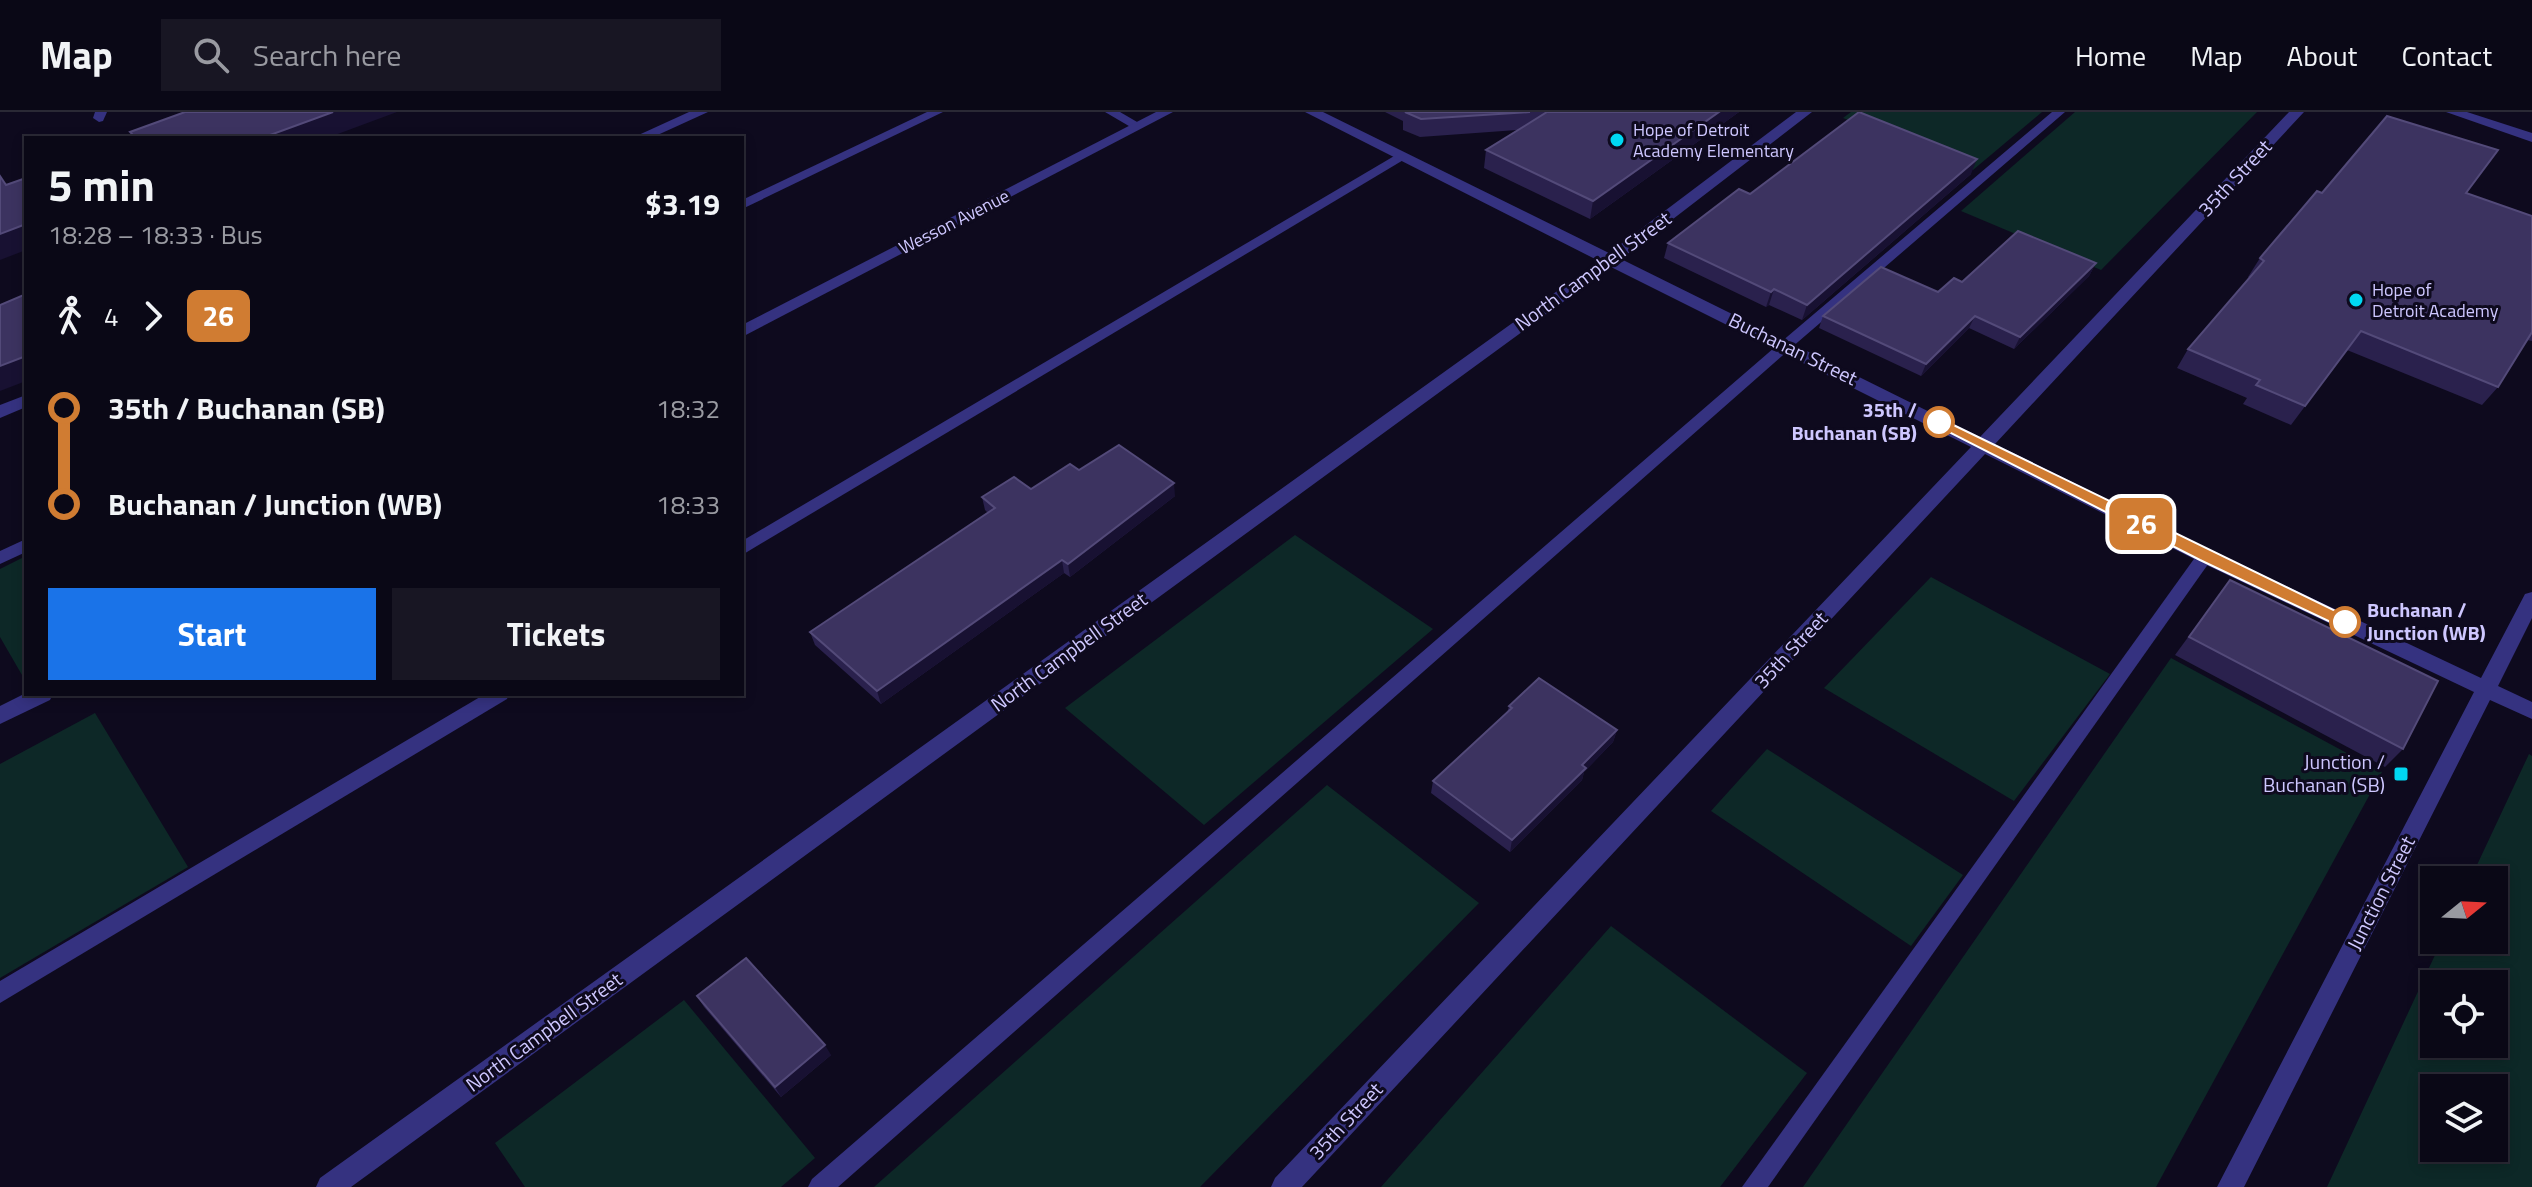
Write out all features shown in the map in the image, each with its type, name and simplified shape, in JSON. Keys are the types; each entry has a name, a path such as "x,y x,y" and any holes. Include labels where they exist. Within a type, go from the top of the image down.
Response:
{"street":[{"path":"644,136 701,112"},
{"name":"Wesson Avenue","path":"744,331 1166,112"},
{"name":"Buchanan Street","path":"1312,112 2205,556 2532,711"},
{"name":"North Campbell Street","path":"329,1187 1610,260 1805,112"},
{"name":"35th Street","path":"1284,1187 2297,112"},
{"path":"2453,112 2530,133"},
{"path":"0,412 24,402"},
{"name":"Junction Street","path":"2230,1187 2532,599"},
{"path":"0,716 39,696"}],"lane":[{"path":"744,204 937,112"},
{"path":"1111,112 1138,126"},
{"path":"820,1187 1786,345 2059,112"},
{"path":"744,548 1401,156"},
{"path":"0,558 24,546"},
{"path":"1754,1187 2205,556"},
{"path":"0,993 497,696"}],"green space":[{"path":"1851,112 2042,112 1973,170 1843,118"},
{"path":"2075,112 2257,112 2101,270 1961,211"},
{"path":"1295,535 1433,629 1204,825 1065,708"},
{"path":"24,557 22,675 0,637 0,569"},
{"path":"1931,577 2110,674 2014,801 1824,688"},
{"path":"2171,658 2382,772 2156,1187 1803,1187"},
{"path":"95,713 188,867 0,978 0,764"},
{"path":"1767,749 1963,875 1911,946 1711,811"},
{"path":"2529,754 2532,756 2532,1187 2327,1187 2420,987 2420,1058 2508,1058 2508,970 2428,970 2435,954 2508,954 2508,866 2477,866"},
{"path":"1327,785 1479,903 1200,1187 874,1187"},
{"path":"1611,926 1807,1073 1720,1187 1381,1187"},
{"path":"684,1000 815,1158 781,1187 525,1187 495,1143"}],"building":[{"path":"185,112 333,112 267,136 134,136 130,132"},
{"path":"1405,112 1530,112 1421,119"},
{"name":"Hope of Detroit Academy Elementary","path":"1547,112 1719,112 1593,201 1486,150"},
{"path":"1859,112 1977,159 1807,305 1774,289 1771,292 1668,243 1739,189 1750,194"},
{"path":"2387,116 2498,150 2466,193 2532,216 2532,332 2498,387 2361,331 2305,406 2256,385 2260,380 2188,349 2264,261 2260,258 2317,191 2322,193"},
{"path":"0,176 6,185 24,179 24,225 0,234"},
{"path":"2018,231 2096,263 2020,337 1975,316 1926,364 1823,316 1881,267 1938,292 1954,278 1962,282"},
{"path":"24,295 24,357 0,366 0,305"},
{"path":"1119,445 1174,483 1068,564 1062,560 877,691 810,632 995,508 982,497 1014,477 1031,489 1070,464 1079,470"},
{"path":"2230,580 2438,681 2403,749 2189,637"},
{"path":"1539,678 1617,730 1582,765 1586,768 1512,840 1433,781 1512,708 1509,706"},
{"path":"746,958 825,1045 775,1087 697,996"}],"bus line":[{"name":"26","path":"1939,422 2205,556 2345,622"}],"place":[{"name":"Hope of Detroit Academy Elementary","path":"1617,140"},
{"name":"Hope of Detroit Academy","path":"2356,300"},
{"name":"35th / Buchanan (SB)","path":"1939,422"},
{"name":"Buchanan / Junction (WB)","path":"2345,622"},
{"name":"Junction / Buchanan (SB)","path":"2401,774"}]}
